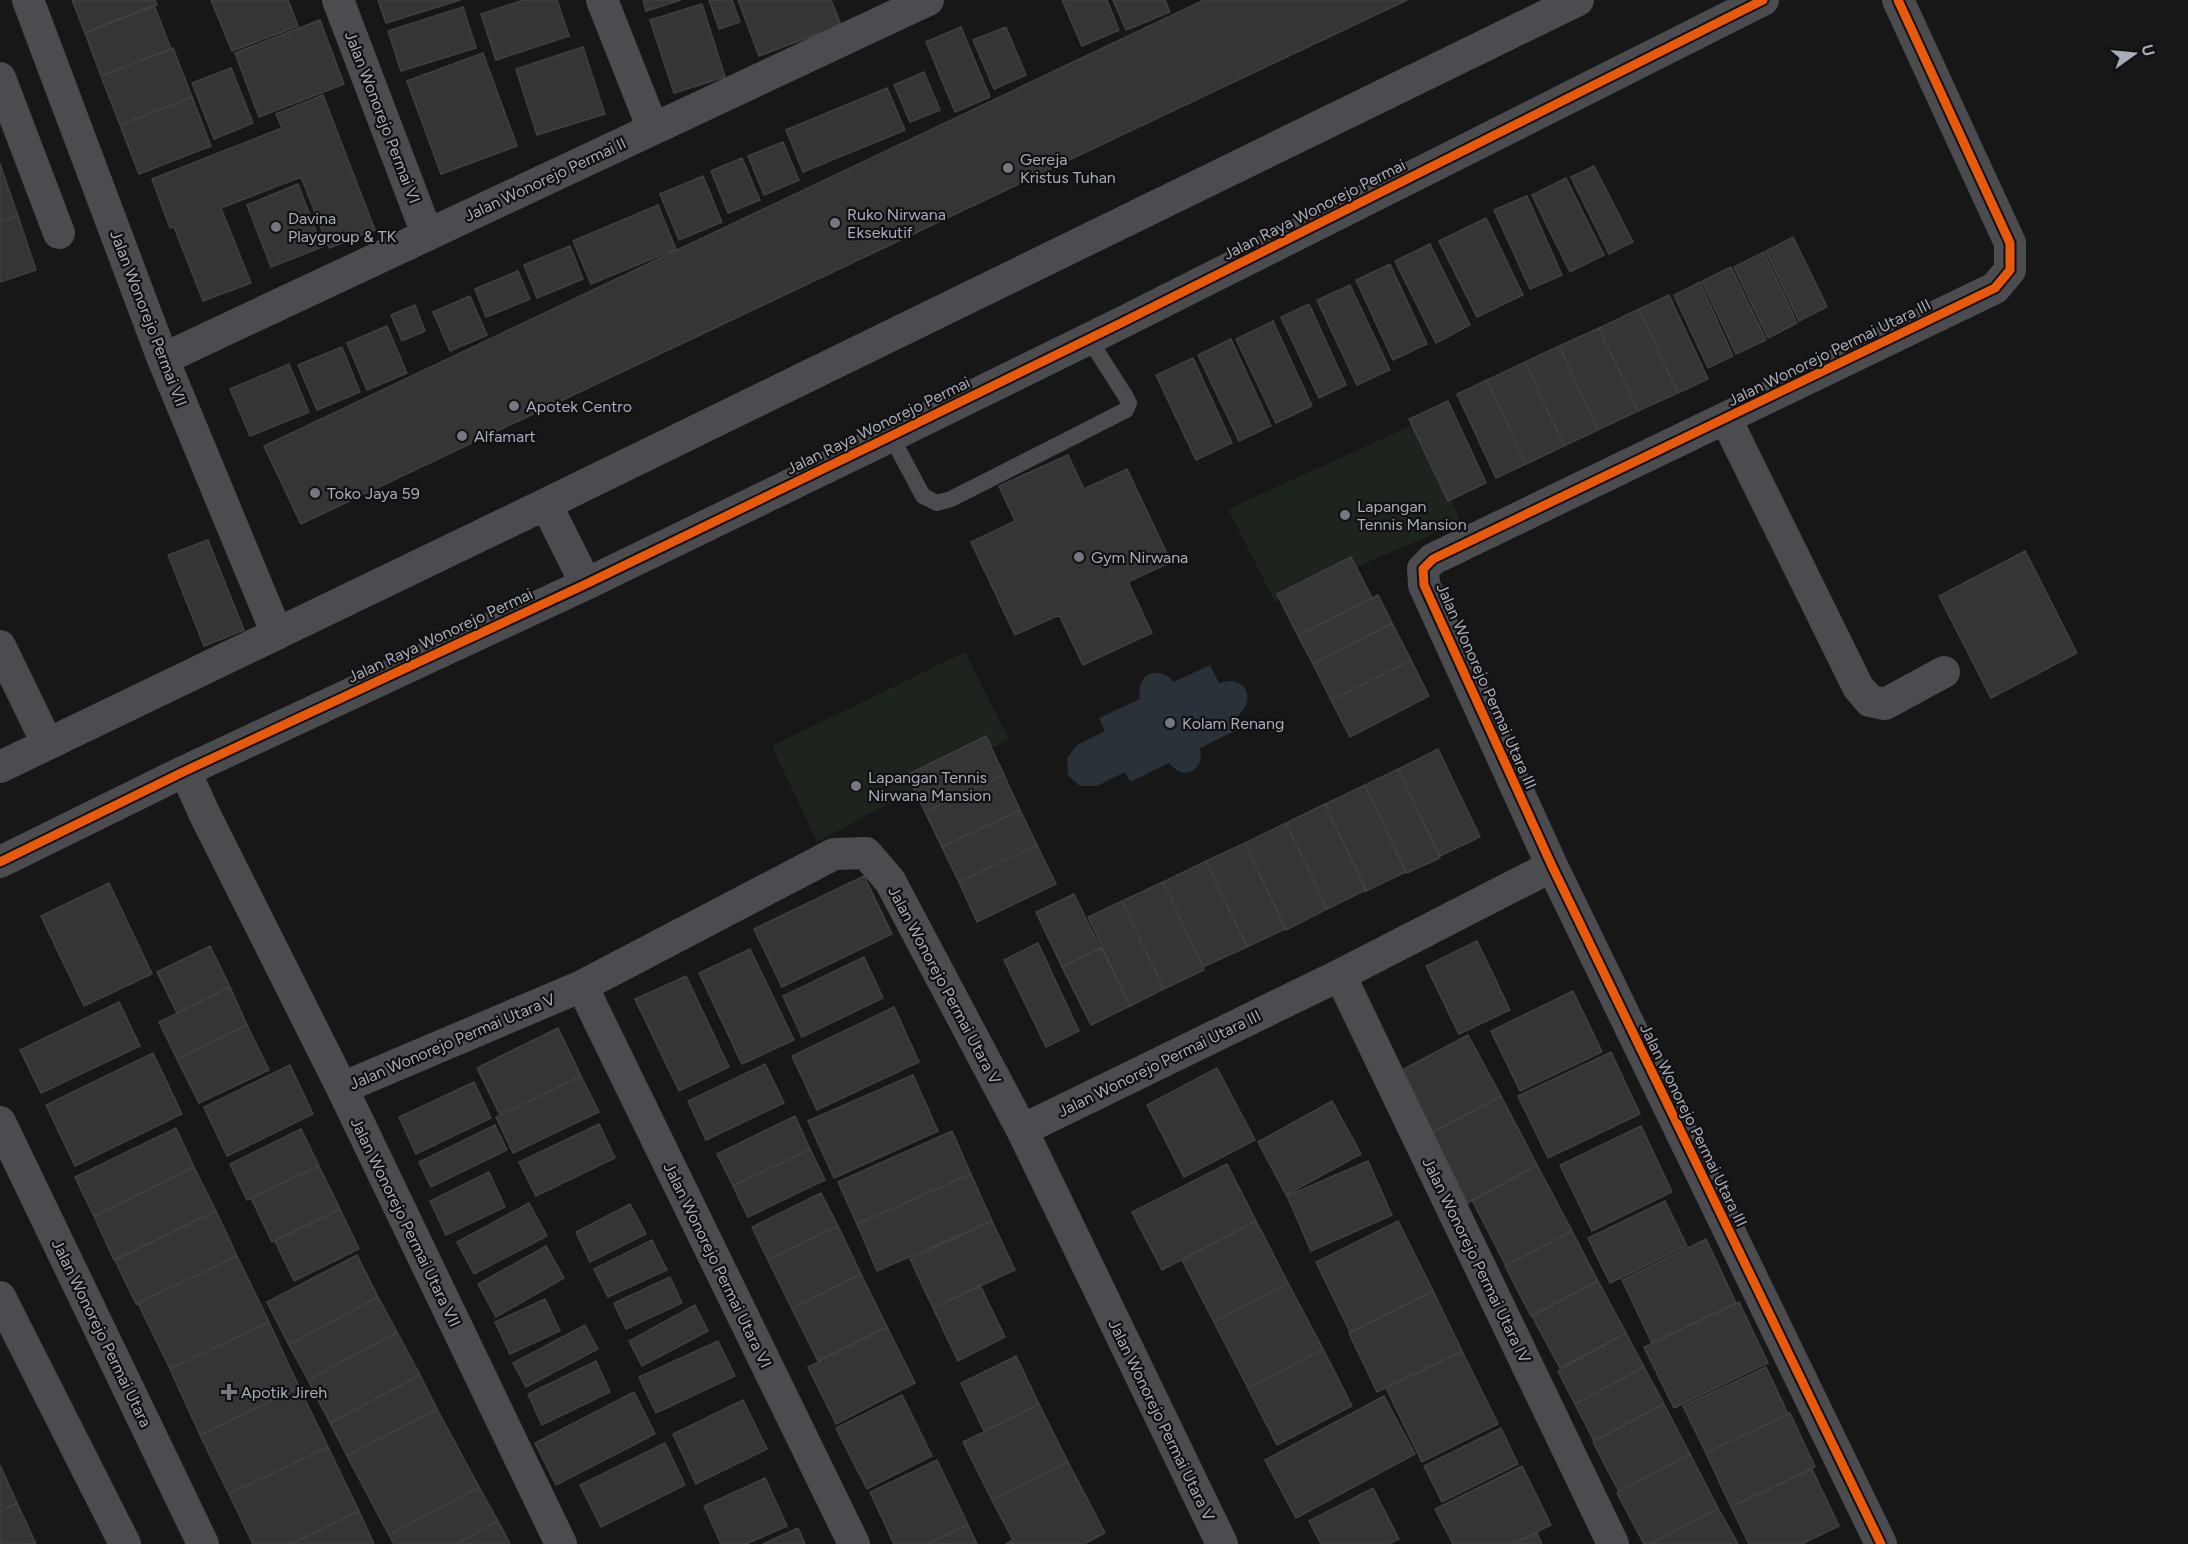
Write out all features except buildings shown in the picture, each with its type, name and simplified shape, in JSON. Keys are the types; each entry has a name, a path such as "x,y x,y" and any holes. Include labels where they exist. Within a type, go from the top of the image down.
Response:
{"street":[{"name":"Jalan Wonorejo Permai VII","path":"28,0 163,359 276,634"},
{"name":"Jalan Wonorejo Permai VI","path":"338,0 427,234"},
{"path":"602,0 653,129"},
{"name":"Jalan Wonorejo Permai II","path":"163,359 653,129 874,12 928,0"},
{"path":"0,767 546,504 1578,0"},
{"name":"Jalan Raya Wonorejo Permai","path":"0,862 185,771 586,584 891,436 1763,0"},
{"name":"Jalan Wonorejo Permai Utara III","path":"1881,1544 1552,866 1424,585 1423,569 1433,559 1995,288 2010,270 2010,243 1898,0"},
{"path":"0,78 59,233"},
{"path":"1726,418 1858,687 1870,701 1885,704 1944,672"},
{"path":"546,504 586,584"},
{"path":"0,646 47,743"},
{"name":"Jalan Wonorejo Permai Utara VII","path":"185,771 342,1088 561,1544"},
{"name":"Jalan Wonorejo Permai Utara V","path":"342,1088 582,986 834,854 866,853 891,880 1022,1130 1222,1544"},
{"name":"Jalan Wonorejo Permai Utara III","path":"1022,1130 1341,975 1552,866"},
{"name":"Jalan Wonorejo Permai Utara IV","path":"1341,975 1614,1544"},
{"name":"Jalan Wonorejo Permai Utara VI","path":"582,986 854,1544"},
{"name":"Jalan Wonorejo Permai Utara","path":"0,1122 203,1544"},
{"path":"0,1297 125,1544"}],"lane":[{"path":"891,436 923,496 937,503 951,499 1126,410 1129,403 1126,397 1089,339"}],"shaded area":[{"name":"Lapangan Tennis Mansion","path":"1417,423 1461,522 1275,602 1228,509"},
{"name":"Lapangan Tennis Nirwana Mansion","path":"965,652 1009,739 817,842 772,746"},
{"name":"Kolam Renang","path":"1210,665 1219,683 1236,682 1246,690 1247,696 1243,710 1236,717 1241,728 1200,748 1201,756 1196,768 1187,773 1181,772 1169,763 1130,782 1125,772 1097,786 1080,786 1068,775 1067,758 1077,745 1105,731 1099,718 1140,699 1141,683 1149,674 1161,674 1174,682"}],"cycle path":[{"path":"0,862 185,771 586,584 891,436 1763,0"},
{"path":"1881,1544 1552,866 1424,585 1423,569 1433,559 1995,288 2010,270 2010,243 1898,0"}],"place":[{"name":"Gereja Kristus Tuhan","path":"1008,168"},
{"name":"Ruko Nirwana Eksekutif","path":"835,223"},
{"name":"Davina Playgroup & TK","path":"276,227"},
{"name":"Apotek Centro","path":"514,406"},
{"name":"Alfamart","path":"462,436"},
{"name":"Toko Jaya 59","path":"315,493"},
{"name":"Lapangan Tennis Mansion","path":"1345,515"},
{"name":"Gym Nirwana","path":"1079,557"},
{"name":"Kolam Renang","path":"1170,723"},
{"name":"Lapangan Tennis Nirwana Mansion","path":"856,786"},
{"name":"Apotik Jireh","path":"229,1392"}]}
